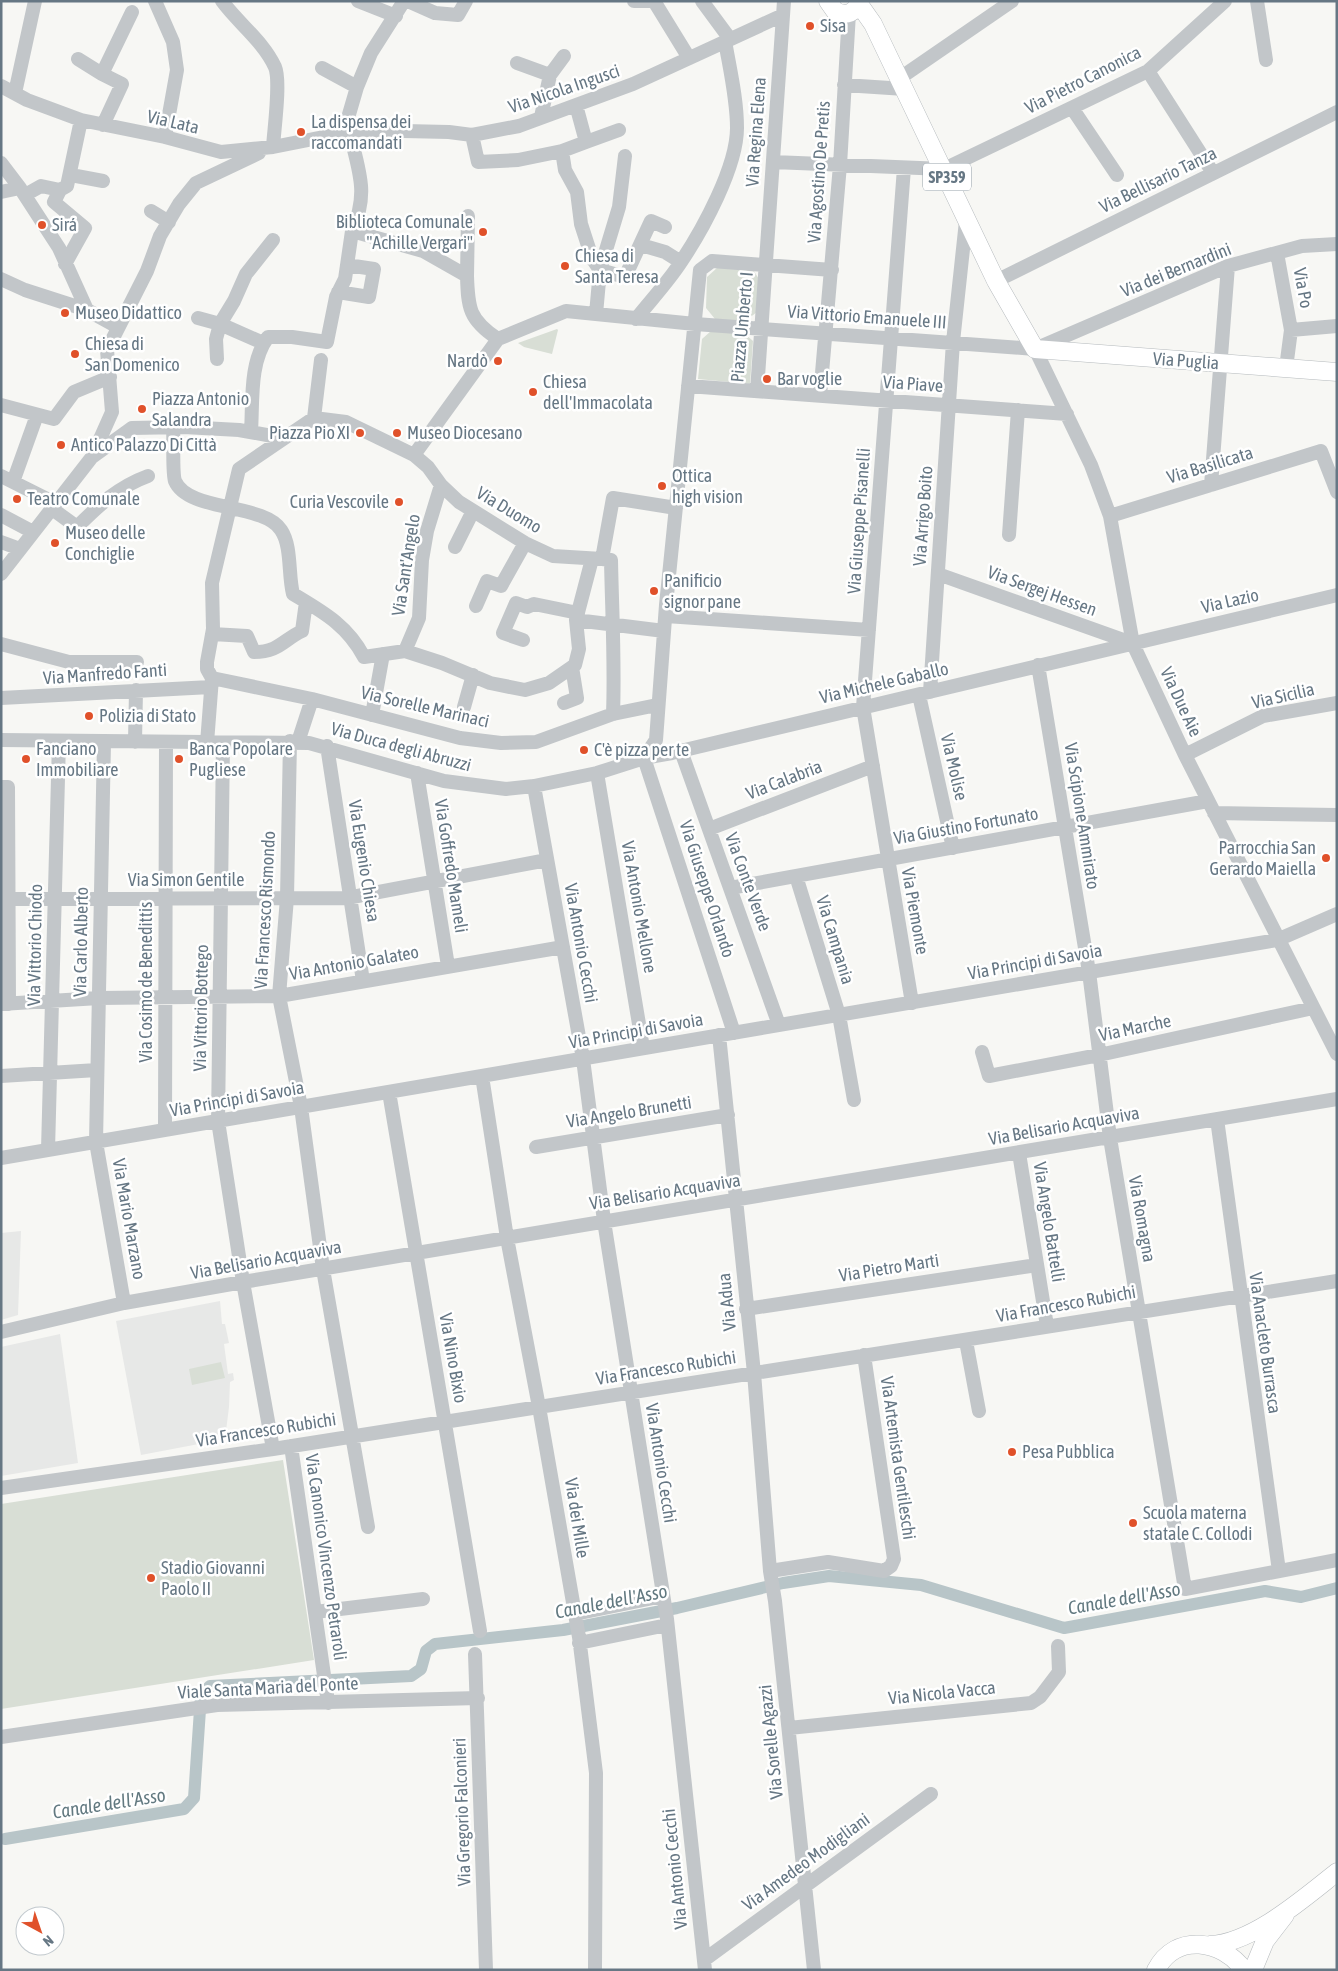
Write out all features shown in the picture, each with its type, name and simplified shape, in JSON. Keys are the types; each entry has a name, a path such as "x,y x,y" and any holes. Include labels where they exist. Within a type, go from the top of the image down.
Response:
{"main road":[{"path":"828,1 835,11 856,6"},
{"name":"SP359","path":"856,6 873,24 996,282 1035,349"},
{"name":"Via Puglia","path":"1035,349 1337,372"},
{"path":"1156,1970 1168,1955 1181,1948 1196,1944 1225,1944 1292,1907 1337,1872"},
{"path":"1253,1970 1265,1942 1292,1907"},
{"path":"1210,1945 1224,1950 1236,1959 1244,1970"}],"street":[{"path":"15,93 35,1"},
{"path":"155,1 173,42 177,70 166,137"},
{"path":"1,574 88,461 112,412 106,350 147,271 160,236 179,204 196,183 273,147 277,80 275,68 252,34 222,1"},
{"path":"358,1 396,16"},
{"path":"251,432 254,374 263,343 268,337 292,337 327,342 337,294 345,279 352,231 359,215 363,194 347,134 357,87 371,53 404,1"},
{"path":"408,1 435,13 458,15 466,1"},
{"path":"634,1 654,1 689,58"},
{"path":"636,319 681,262 714,202 733,158 737,130 735,96 727,40 702,1"},
{"path":"844,85 902,83 1012,1"},
{"name":"Via Pietro Canonica","path":"944,170 1148,71 1225,1"},
{"path":"1257,1 1266,60"},
{"name":"Via Agostino De Pretis","path":"820,396 832,270 844,85 856,6"},
{"name":"Via Nicola Ingusci","path":"347,134 359,130 371,130 472,135 518,126 633,84 727,40 783,8"},
{"name":"Via Regina Elena","path":"766,265 783,8"},
{"path":"102,74 132,12"},
{"path":"541,117 550,75 564,56"},
{"path":"78,59 122,84 103,125"},
{"path":"517,63 550,75"},
{"path":"322,68 357,87"},
{"path":"1148,71 1213,173"},
{"name":"Via Lata","path":"1,86 81,120 166,137 221,152 273,147 347,134"},
{"path":"576,105 586,142"},
{"path":"1072,108 1117,175"},
{"name":"Via Bellisario Tanza","path":"996,282 1337,112"},
{"path":"65,264 85,228 54,202 60,190 67,186 71,175 81,120"},
{"path":"472,135 478,162 518,160 562,151 619,130"},
{"path":"562,151 565,170 577,192 581,224 592,258 600,270 625,277 651,221 665,226"},
{"path":"596,314 600,270 619,207 625,156"},
{"path":"773,162 944,170"},
{"path":"1,164 23,191 59,248 87,310"},
{"name":"Via Giuseppe Pisanelli","path":"863,707 904,168"},
{"path":"71,175 103,181"},
{"path":"1,192 23,191 41,186 60,190"},
{"path":"151,211 169,222"},
{"path":"208,743 212,683 207,669 207,662 212,634 212,583 239,469 314,418 346,422 414,455 498,339 480,328 468,304 468,216"},
{"name":"Via Arrigo Boito","path":"924,694 938,574 953,342 966,221"},
{"path":"352,231 423,251 467,276"},
{"path":"217,359 216,339 220,324 246,274 273,240"},
{"name":"Via dei Bernardini","path":"1035,349 1228,266 1302,246 1337,244"},
{"path":"641,245 665,252 681,262"},
{"name":"Via Po","path":"1277,253 1291,330 1286,368"},
{"name":"Piazza Umberto I","path":"676,508 685,410 700,270 712,261 766,265 757,391 688,386"},
{"path":"337,294 370,297 374,269 347,265"},
{"path":"766,265 832,270"},
{"path":"1211,484 1228,266"},
{"path":"1,279 25,290 87,310 118,327"},
{"name":"Via Vittorio Emanuele III","path":"498,339 566,310 695,324 1035,349"},
{"path":"198,318 220,324 263,343"},
{"name":"Via Po","path":"1291,330 1337,326"},
{"name":"Via Due Aie","path":"1035,349 1091,465 1110,516 1133,644 1185,755 1277,940 1337,1054"},
{"path":"314,418 321,360"},
{"path":"1,405 54,419 73,394 110,382"},
{"name":"Via Piave","path":"757,391 1067,414"},
{"path":"1009,535 1018,410"},
{"path":"37,415 7,479 37,494 53,505 77,527 107,497 133,481 148,476"},
{"path":"88,461 132,428 174,429 194,427 251,432 283,438"},
{"path":"174,429 175,480 181,489 190,495 230,509 262,515 281,530 293,594 320,610 354,638 364,657 405,651 490,683 525,690 549,683 575,665 579,649 577,617 597,559 613,498 676,508 657,706 656,740 644,758"},
{"name":"Via Basilicata","path":"1110,516 1321,451 1337,492"},
{"name":"Via Duomo","path":"414,455 428,467 441,484 471,514 553,556 597,559"},
{"name":"Via Sant'Angelo","path":"405,651 419,618 422,560 427,531 441,484"},
{"path":"455,548 471,514"},
{"path":"1,515 33,532"},
{"path":"1,542 20,549"},
{"path":"476,606 487,581 501,586 525,543"},
{"path":"597,559 611,560 612,625 615,660 613,714"},
{"name":"Via Sergej Hessen","path":"938,574 1133,644"},
{"name":"Via Lazio","path":"1133,644 1337,595"},
{"path":"212,634 247,636 254,652 264,652 286,643 302,631 306,602"},
{"path":"523,640 503,633 516,603 527,607 534,604 612,625 664,631"},
{"path":"666,616 869,630"},
{"path":"1,644 70,662 137,662"},
{"name":"Via Michele Gaballo","path":"644,758 681,751 1133,644"},
{"path":"372,715 383,654"},
{"name":"Via Scipione Ammirato","path":"1038,665 1089,972"},
{"path":"564,703 577,698 572,667"},
{"path":"464,707 473,675"},
{"name":"Via Sorelle Marinaci","path":"212,683 312,699 460,738 501,743 536,742 613,714 657,706"},
{"name":"Via Manfredo Fanti","path":"1,698 136,690 212,683"},
{"path":"135,742 136,690"},
{"name":"Via Molise","path":"924,694 953,848"},
{"name":"Via Francesco Rismondo","path":"312,699 294,742 287,898 278,996 301,1107 323,1269 368,1527"},
{"name":"Via Sicilia","path":"1185,755 1263,716 1337,703"},
{"name":"Via Piemonte","path":"863,707 912,1003"},
{"name":"Via Duca degli Abruzzi","path":"1,740 166,743 294,742 327,746 417,773 477,787 506,789 534,786 597,773 644,758"},
{"name":"Via Vittorio Chiodo","path":"48,1150 59,741"},
{"name":"Via Carlo Alberto","path":"96,1142 104,742"},
{"name":"Via Cosimo de Benedittis","path":"165,1130 164,899 166,743"},
{"name":"Via Vittorio Bottego","path":"223,743 218,1121 272,1449"},
{"name":"Via Eugenio Chiesa","path":"327,746 363,981"},
{"name":"Via Conte Verde","path":"681,751 778,1025"},
{"name":"Via Giuseppe Orlando","path":"644,758 734,1033"},
{"name":"Via Calabria","path":"709,829 873,766"},
{"name":"Via Goffredo Mameli","path":"417,773 448,966"},
{"name":"Via Antonio Mellone","path":"597,773 643,1048"},
{"name":"Via Antonio Cecchi","path":"534,786 583,1059 604,1221 667,1622 704,1965"},
{"path":"1,787 8,787 4,899 5,1004"},
{"name":"Via Giustino Fortunato","path":"730,888 1065,827 1211,807 1337,815"},
{"name":"Via Simon Gentile","path":"4,899 101,900 350,897 547,860"},
{"name":"Via Campania","path":"796,876 839,1015 854,1100"},
{"name":"Via Principi di Savoia","path":"1,1158 1277,940 1337,914"},
{"name":"Via Antonio Galateo","path":"5,1004 165,996 220,998 278,996 563,947"},
{"name":"Via Romagna","path":"1089,972 1110,1138 1185,1589 1279,1571"},
{"name":"Via Marche","path":"982,1052 989,1076 1099,1055 1313,1008"},
{"name":"Via Adua","path":"719,1035 754,1373 770,1575 774,1594"},
{"path":"1,1076 97,1070"},
{"name":"Via dei Mille","path":"482,1076 507,1238 539,1407 579,1640 596,1773 595,1970"},
{"name":"Via Nino Bixio","path":"389,1092 418,1254 430,1343 480,1631"},
{"name":"Via Belisario Acquaviva","path":"1,1332 124,1303 243,1282 1019,1154 1337,1099"},
{"name":"Via Angelo Brunetti","path":"536,1147 728,1115"},
{"name":"Via Anacleto Burrasca","path":"1217,1119 1279,1571"},
{"name":"Via Mario Marzano","path":"96,1142 124,1303"},
{"name":"Via Angelo Battelli","path":"1019,1154 1047,1326"},
{"name":"Via Pietro Marti","path":"746,1309 1036,1265"},
{"name":"Via Francesco Rubichi","path":"1,1488 272,1449 966,1340 1240,1294 1337,1281"},
{"path":"966,1340 979,1411"},
{"name":"Via Artemista Gentileschi","path":"770,1575 828,1562 884,1571 892,1566 894,1558 864,1355"},
{"name":"Via Canonico Vincenzo Petraroli","path":"291,1446 328,1698"},
{"path":"1279,1571 1337,1560"},
{"name":"Via Sorelle Agazzi","path":"774,1594 814,1970"},
{"path":"575,1616 663,1598"},
{"path":"316,1612 423,1599"},
{"path":"579,1640 667,1622"},
{"name":"Via Nicola Vacca","path":"789,1728 1031,1703 1040,1697 1059,1672 1058,1646"},
{"name":"Via Gregorio Falconieri","path":"475,1654 486,1970"},
{"name":"Viale Santa Maria del Ponte","path":"1,1737 183,1709 217,1706 328,1698 478,1698"},
{"name":"Via Amedeo Modigliani","path":"704,1965 806,1886 931,1794"}],"shaded area":[{"path":"718,267 754,271 760,281 757,312 744,322 715,319 706,308 707,277"},
{"path":"557,329 552,354 524,347 518,343"},
{"path":"711,331 744,333 753,341 750,384 698,379 702,339"},
{"path":"21,1231 18,1315 1,1320 1,1233"},
{"path":"220,1301 222,1324 225,1324 229,1343 224,1344 228,1374 233,1373 234,1380 230,1382 225,1439 141,1455 116,1321"},
{"path":"60,1334 78,1463 1,1476 1,1347"},
{"path":"221,1362 225,1378 192,1385 189,1369"},
{"name":"Stadio Giovanni Paolo II","path":"283,1460 314,1660 1,1709 1,1504"}],"waterway":[{"name":"Canale dell'Asso","path":"5,1839 184,1809 194,1798 201,1695 210,1686 411,1676 421,1669 426,1651 435,1644 563,1630 677,1608 783,1583 829,1576 921,1585 1064,1628 1265,1591 1301,1597 1337,1588"}],"place":[{"name":"Sisa","path":"810,26"},
{"name":"La dispensa dei raccomandati","path":"301,132"},
{"name":"Sirá","path":"42,225"},
{"name":"Biblioteca Comunale \"Achille Vergari\"","path":"483,232"},
{"name":"Chiesa di Santa Teresa","path":"565,266"},
{"name":"Museo Didattico","path":"65,313"},
{"name":"Chiesa di San Domenico","path":"75,354"},
{"name":"Nardò","path":"498,361"},
{"name":"Bar voglie","path":"767,379"},
{"name":"Chiesa dell'Immacolata","path":"533,392"},
{"name":"Piazza Antonio Salandra","path":"142,409"},
{"name":"Piazza Pio XI","path":"360,433"},
{"name":"Museo Diocesano","path":"397,433"},
{"name":"Antico Palazzo Di Città","path":"61,445"},
{"name":"Ottica high vision","path":"662,486"},
{"name":"Teatro Comunale","path":"17,499"},
{"name":"Curia Vescovile","path":"399,502"},
{"name":"Museo delle Conchiglie","path":"55,543"},
{"name":"Panificio signor pane","path":"654,591"},
{"name":"Polizia di Stato","path":"89,716"},
{"name":"C'è pizza per te","path":"584,750"},
{"name":"Fanciano Immobiliare","path":"26,759"},
{"name":"Banca Popolare Pugliese","path":"179,759"},
{"name":"Parrocchia San Gerardo Maiella","path":"1326,858"},
{"name":"Pesa Pubblica","path":"1012,1452"},
{"name":"Scuola materna statale C. Collodi","path":"1133,1523"},
{"name":"Stadio Giovanni Paolo II","path":"151,1578"}]}
